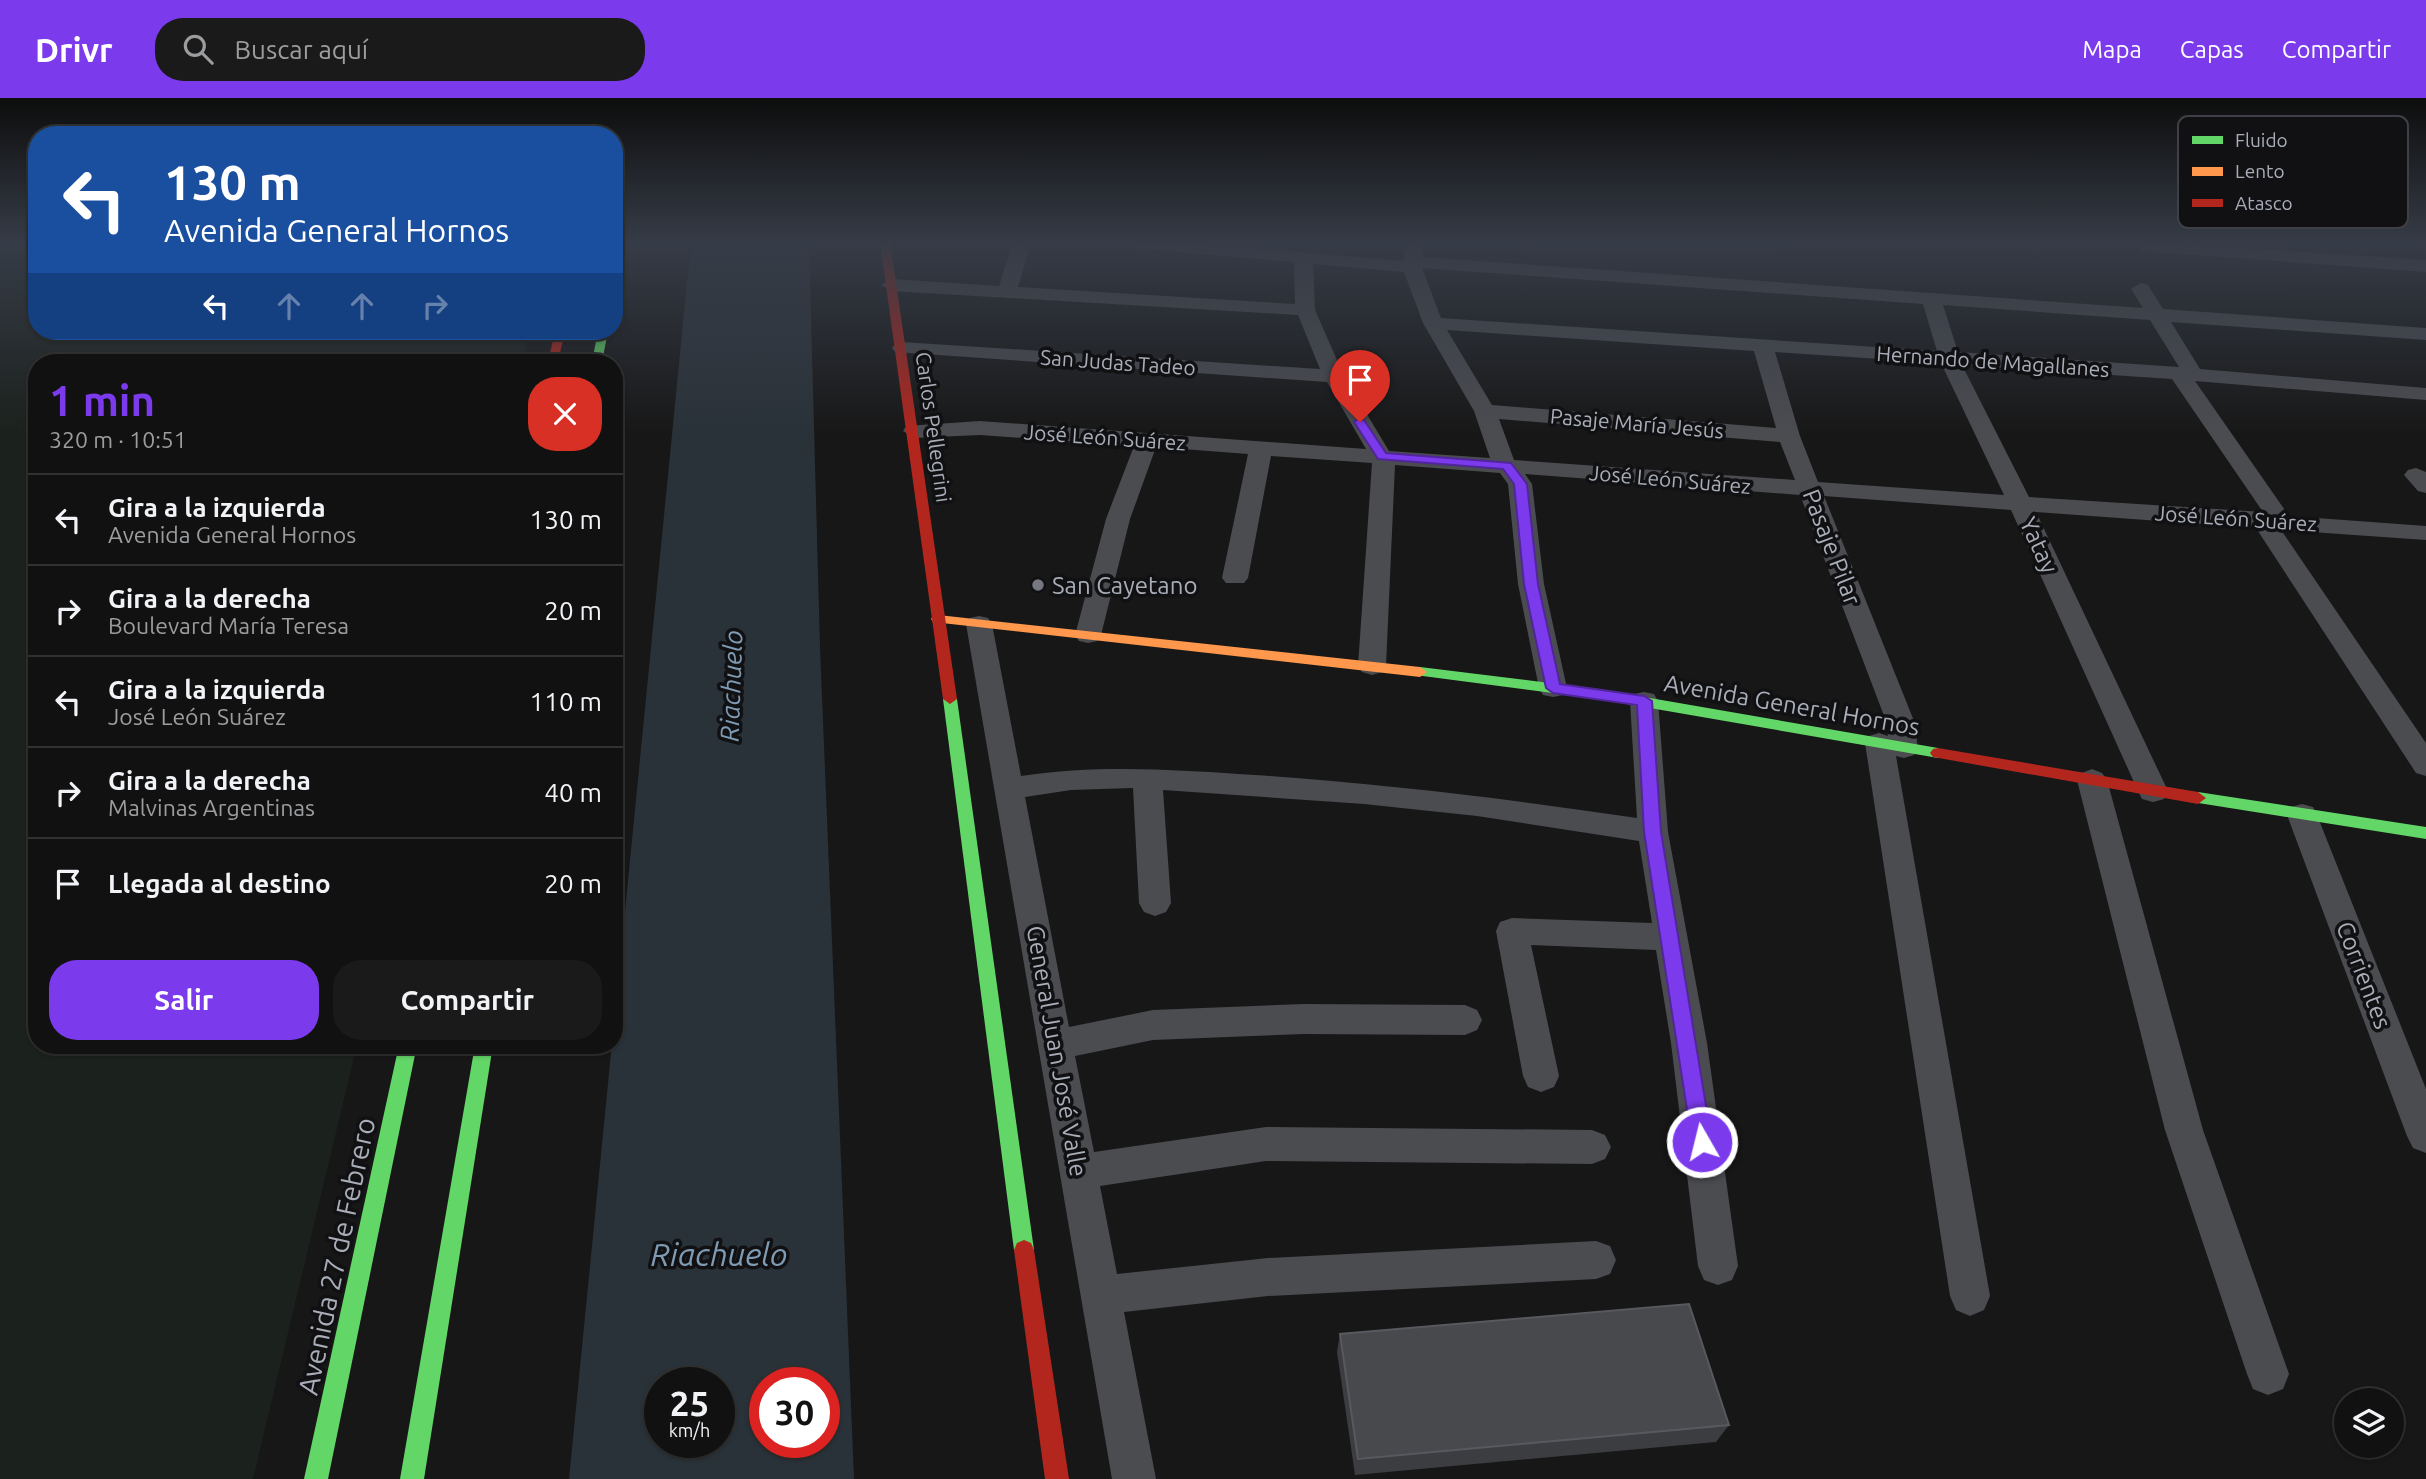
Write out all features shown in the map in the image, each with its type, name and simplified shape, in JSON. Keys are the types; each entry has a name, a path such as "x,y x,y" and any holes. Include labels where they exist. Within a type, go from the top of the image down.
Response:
{"main road":[{"name":"Carlos Pellegrini","path":"895,306 938,619"},
{"name":"Avenida General Hornos","path":"938,619 1372,666 1644,701 2153,791 2426,833"},
{"path":"938,619 1012,1180 1057,1479"},
{"name":"Avenida 27 de Febrero","path":"316,1479 406,1054"},
{"path":"412,1479 483,1054"}],"street":[{"path":"1252,306 1305,310"},
{"path":"1305,306 1334,376 1382,456 1385,467 1372,666"},
{"path":"1428,306 1433,323 1485,411 1506,466 1520,484 1531,584 1553,688"},
{"name":"Yatay","path":"1934,306 1949,359 2020,503 2153,791"},
{"path":"2064,306 2426,334"},
{"path":"2153,306 2187,374 2271,520 2426,766"},
{"name":"Hernando de Magallanes","path":"1433,323 2187,374 2426,394"},
{"name":"Pasaje Pilar","path":"1762,344 1789,436 1809,491 1900,721 1892,746 1970,1296"},
{"name":"San Judas Tadeo","path":"902,348 1334,376"},
{"name":"Pasaje María Jesús","path":"1485,411 1789,436"},
{"name":"José León Suárez","path":"914,431 971,427 1382,456 1809,491 2271,520 2426,533"},
{"path":"1088,635 1118,519 1148,439"},
{"path":"1236,578 1261,448"},
{"name":"General Juan José Valle","path":"979,624 1011,788 1054,1045 1134,1479"},
{"path":"1644,701 1653,832 1689,1043 1718,1266"},
{"path":"1011,788 1071,779 1147,779 1435,799 1653,832"},
{"path":"1147,779 1155,903"},
{"path":"2092,780 2184,1130 2268,1374"},
{"name":"Corrientes","path":"2302,815 2426,1136"},
{"path":"1541,1076 1512,931 1670,937"},
{"path":"1054,1045 1153,1025 1304,1019 1465,1020"},
{"path":"1078,1172 1266,1144 1592,1147"},
{"path":"1102,1295 1268,1277 1596,1260"}],"shaded area":[{"path":"0,306 28,306 28,340 527,340 524,354 28,354 28,1054 355,1054 253,1479 0,1479"}],"water":[{"name":"Riachuelo","path":"685,306 811,306 820,648 854,1479 569,1479 611,1054 623,1054 623,931"}],"building":[{"path":"1689,1304 1729,1425 1358,1459 1340,1334"}],"traffic: fast":[{"path":"599,354 601,340"},
{"path":"1420,672 1598,694 1938,753"},
{"path":"950,699 1024,1250"},
{"path":"2198,798 2426,833"},
{"path":"316,1479 406,1054"},
{"path":"412,1479 483,1054"}],"traffic: slow":[{"path":"938,619 1420,672"}],"traffic: jam":[{"path":"894,306 950,699"},
{"path":"555,354 558,340"},
{"path":"1938,753 2198,798"},
{"path":"1024,1250 1057,1479"}],"place":[{"name":"San Cayetano","path":"1038,585"}],"route":[{"path":"1360,422 1382,456 1506,466 1520,484 1531,584 1553,688 1644,701 1653,832 1689,1043 1702,1142"}]}
